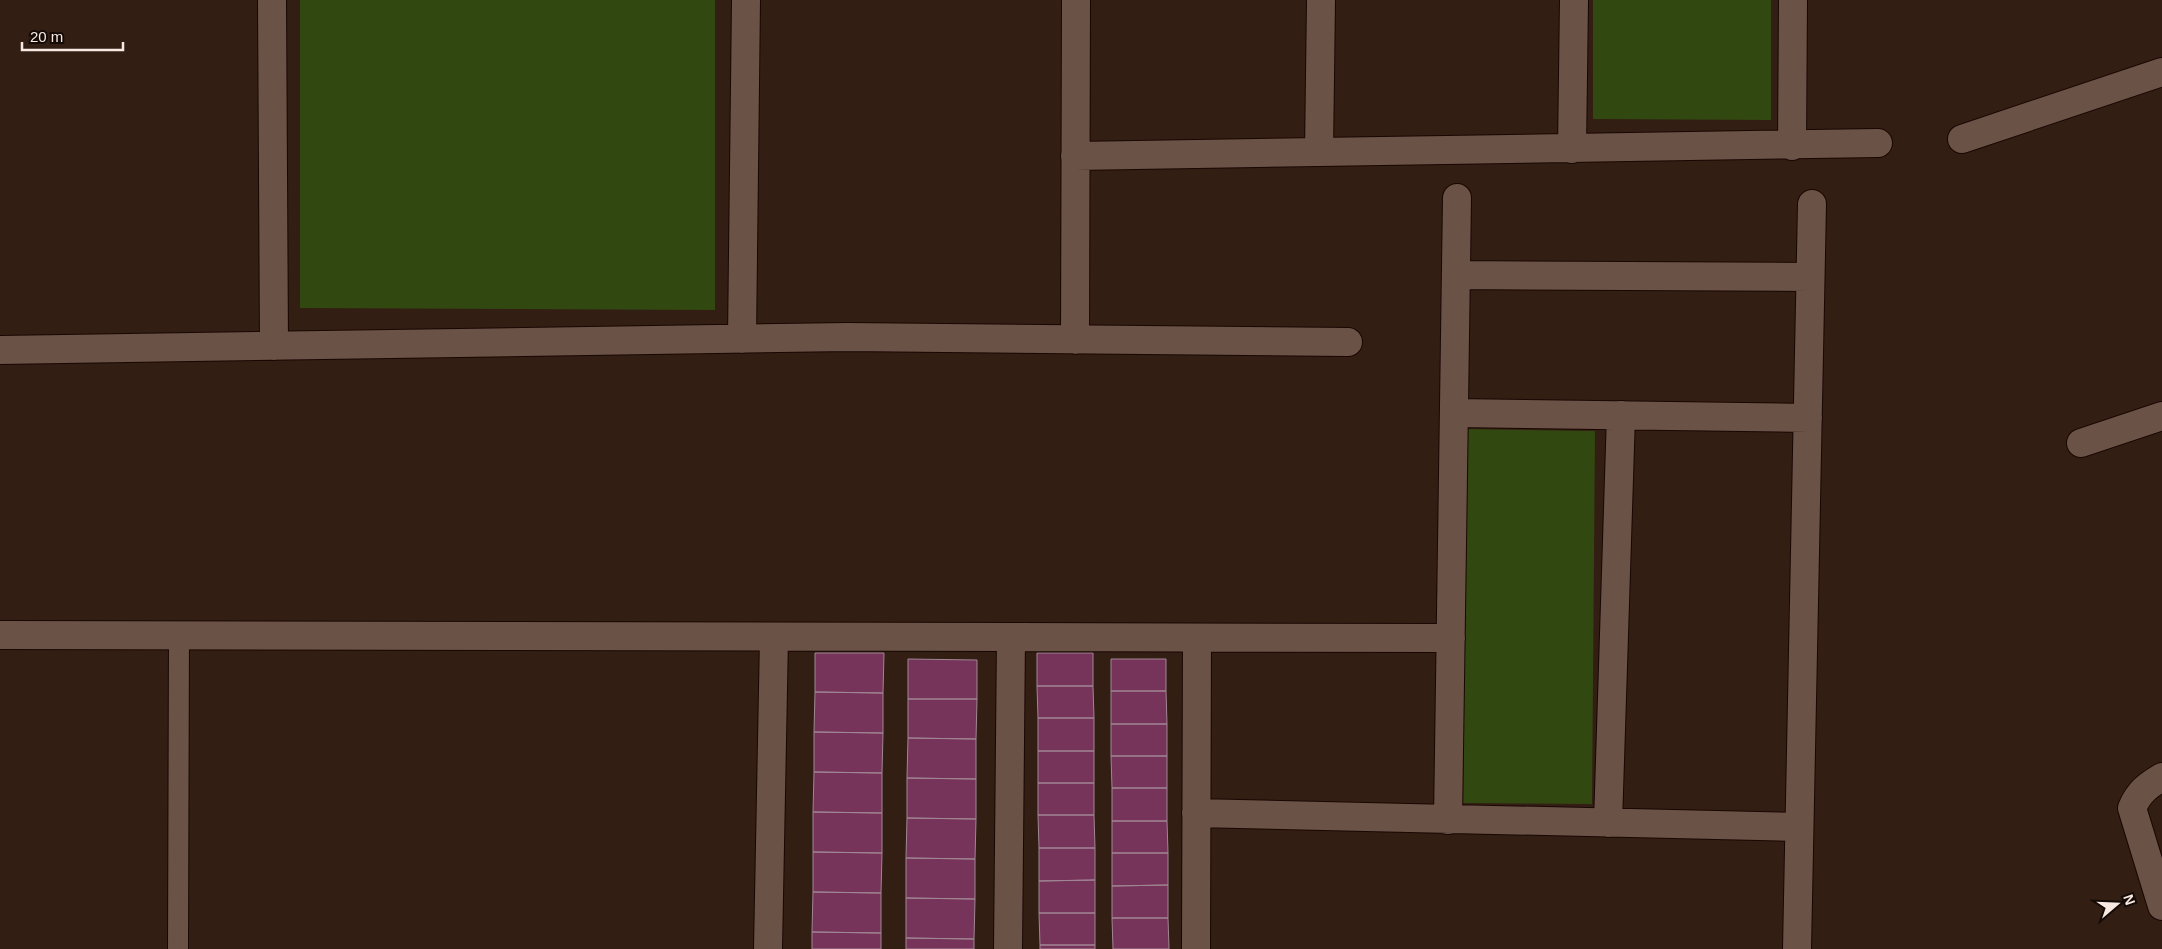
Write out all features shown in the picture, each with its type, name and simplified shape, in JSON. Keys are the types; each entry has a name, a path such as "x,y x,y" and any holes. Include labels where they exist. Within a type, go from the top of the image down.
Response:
{"street":[{"path":"272,0 274,346"},
{"path":"742,339 746,0"},
{"path":"1075,340 1076,0"},
{"path":"1319,152 1321,0"},
{"path":"1572,149 1574,0"},
{"path":"1792,146 1793,0"},
{"path":"1962,139 2162,72"},
{"path":"1075,156 1792,146 1878,143"},
{"path":"1448,820 1457,198"},
{"path":"1797,949 1812,204"},
{"path":"1456,275 1810,277"},
{"path":"0,350 857,338 1348,342"},
{"path":"1454,413 1808,418"},
{"path":"1608,823 1620,415"},
{"path":"2081,443 2162,416"},
{"path":"0,635 1451,638"},
{"path":"768,949 774,637"},
{"path":"1008,949 1011,637"},
{"path":"1196,949 1197,638"},
{"path":"2162,777 2146,786 2137,796 2132,808 2162,906"},
{"path":"1196,813 1799,827"}],"lane":[{"path":"178,636 178,949"}],"green space":[{"path":"300,0 715,0 715,310 300,308"},
{"path":"1593,0 1771,0 1771,120 1593,119"},
{"path":"1466,429 1595,431 1592,804 1463,803"}],"building":[{"path":"815,653 884,653 883,693 815,692"},
{"path":"1037,653 1093,653 1093,686 1037,686"},
{"path":"908,659 977,660 977,699 908,699"},
{"path":"1111,659 1166,659 1166,691 1111,691"},
{"path":"1037,686 1093,686 1094,718 1038,718"},
{"path":"1111,691 1166,691 1167,724 1111,724"},
{"path":"815,692 883,693 883,733 814,732"},
{"path":"908,699 977,699 976,739 908,738"},
{"path":"1038,718 1094,718 1094,751 1038,751"},
{"path":"1111,724 1167,724 1167,756 1111,756"},
{"path":"814,732 883,733 882,773 814,772"},
{"path":"908,738 976,739 976,779 907,778"},
{"path":"1038,751 1094,751 1094,783 1038,783"},
{"path":"1111,756 1167,756 1167,788 1112,788"},
{"path":"814,772 882,773 882,813 813,812"},
{"path":"907,778 976,779 976,819 907,818"},
{"path":"1038,783 1094,783 1094,815 1038,815"},
{"path":"1112,788 1167,788 1167,821 1112,821"},
{"path":"813,812 882,813 882,853 813,852"},
{"path":"1038,815 1094,815 1095,848 1039,848"},
{"path":"907,818 976,819 975,859 906,858"},
{"path":"1112,821 1167,821 1168,853 1112,853"},
{"path":"1039,848 1095,848 1095,880 1039,881"},
{"path":"813,852 882,853 881,893 813,892"},
{"path":"1112,853 1168,853 1168,885 1112,886"},
{"path":"906,858 975,859 975,899 906,898"},
{"path":"1095,880 1095,913 1039,913 1039,881"},
{"path":"1168,885 1168,918 1112,918 1112,886"},
{"path":"813,892 881,893 881,933 812,932"},
{"path":"906,898 975,899 974,939 906,938"},
{"path":"1039,913 1095,913 1095,945 1040,945"},
{"path":"1112,918 1168,918 1169,949 1113,949"},
{"path":"812,932 881,933 881,949 812,949"},
{"path":"906,938 974,939 974,949 906,949"},
{"path":"1040,945 1095,945 1095,949 1040,949"}]}
